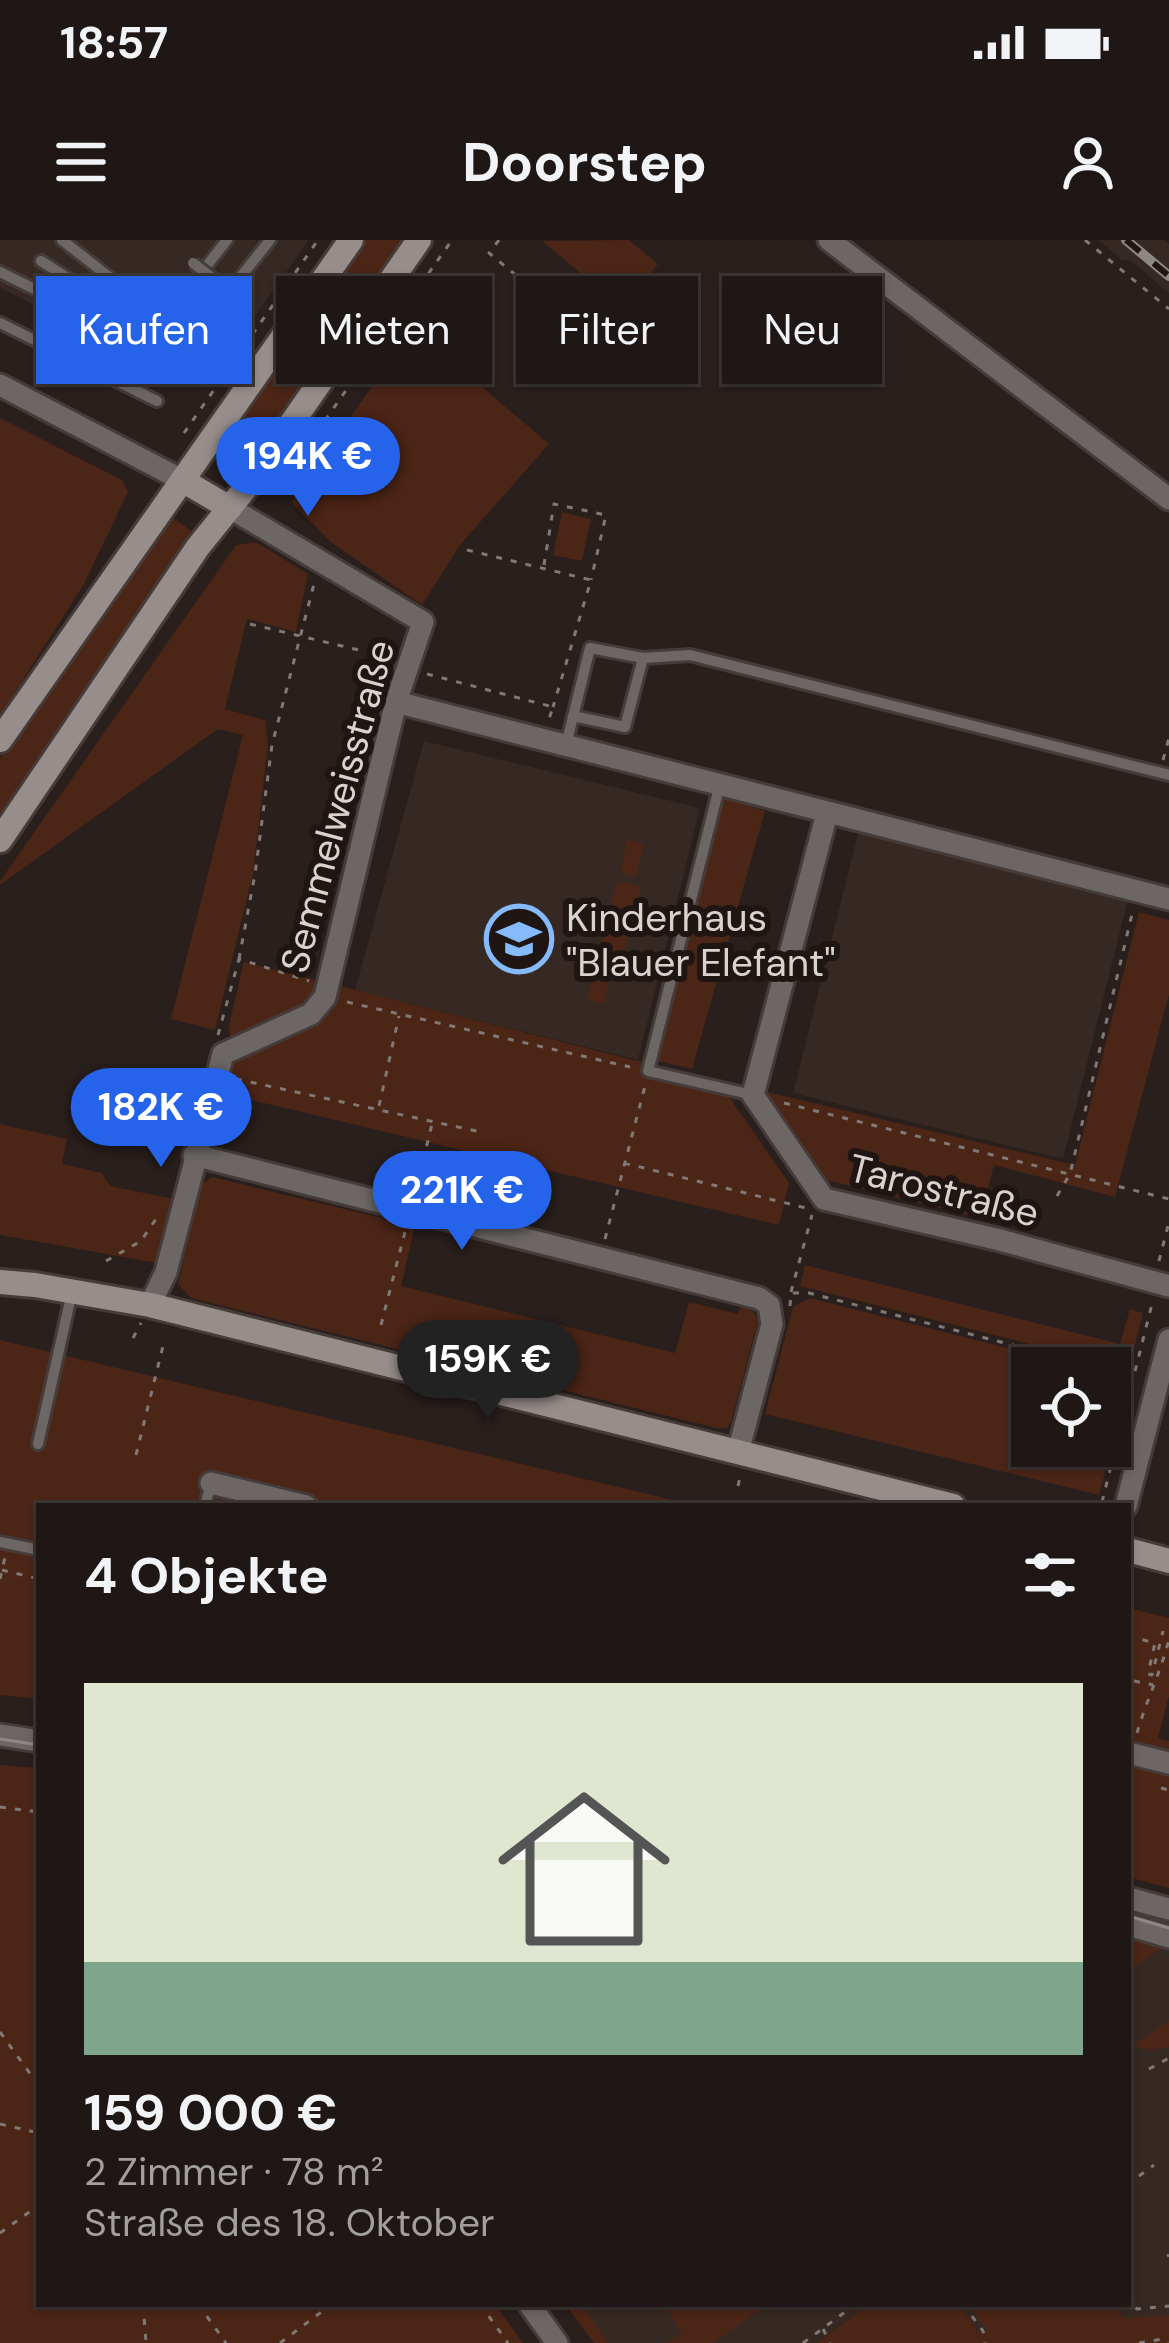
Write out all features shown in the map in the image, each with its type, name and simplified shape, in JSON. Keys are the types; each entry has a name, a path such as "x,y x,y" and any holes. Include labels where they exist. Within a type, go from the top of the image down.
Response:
{"main road":[{"path":"0,740 351,240"},
{"path":"0,840 156,608 419,240"},
{"path":"182,480 230,508"},
{"path":"0,1282 150,1305 940,1503"},
{"path":"1131,1551 1169,1561"}],"street":[{"path":"829,240 1169,499"},
{"path":"0,385 182,480"},
{"name":"Semmelweisstraße","path":"219,1064 230,1047 311,1014 326,992 396,702 423,622 230,508"},
{"path":"396,702 1169,898"},
{"path":"753,1095 827,813"},
{"path":"150,1305 166,1272 219,1064"},
{"name":"Tarostraße","path":"753,1095 824,1199 1162,1284"},
{"path":"194,1156 758,1298 779,1308 737,1452"},
{"path":"1127,1503 1168,1348"},
{"path":"208,1495 280,1503"},
{"path":"0,1735 36,1741"},
{"path":"1131,1755 1163,1781"},
{"path":"1131,1899 1169,1909"},
{"path":"1131,1926 1169,1937"},
{"path":"531,2307 556,2343"}],"lane":[{"path":"62,240 108,276"},
{"path":"199,276 227,240"},
{"path":"242,276 270,240"},
{"path":"41,261 65,276"},
{"path":"194,262 210,276"},
{"path":"0,272 36,290"},
{"path":"0,322 157,401"},
{"path":"566,745 590,648 643,658 690,655 1164,774"},
{"path":"573,716 625,727 643,658"},
{"path":"721,784 648,1071 753,1095"},
{"path":"38,1444 72,1292"},
{"path":"4,1542 36,1549"}],"path":[{"path":"184,433 318,240"},
{"path":"273,494 452,240"},
{"path":"499,240 489,253 517,276"},
{"path":"1085,240 1169,309"},
{"path":"543,567 554,504 606,515 543,738"},
{"path":"466,550 591,580"},
{"path":"321,559 272,745 256,874 217,1041 219,1064 481,1132"},
{"path":"250,624 553,707"},
{"path":"1164,774 1169,738"},
{"path":"1057,1196 1070,1174 1137,891"},
{"path":"239,959 399,1014 648,1071 600,1258"},
{"path":"379,1108 399,1014"},
{"path":"753,1095 1169,1199"},
{"path":"381,1325 433,1122"},
{"path":"624,1163 813,1210 791,1294 779,1308"},
{"path":"106,1261 141,1240 166,1206 183,1197"},
{"path":"1102,1502 1162,1284 1169,1222"},
{"path":"779,1308 791,1294 808,1293 1020,1347"},
{"path":"136,1454 163,1346"},
{"path":"1131,1375 1136,1376"},
{"path":"0,1579 4,1542"},
{"path":"2,1570 36,1578"},
{"path":"1131,1637 1155,1643 1148,1674 1152,1675 1163,1631"},
{"path":"1131,1751 1169,1639"},
{"path":"1134,1681 1154,1686"},
{"path":"1163,1781 1169,1790"},
{"path":"0,1807 36,1812"},
{"path":"0,2032 36,2082"},
{"path":"1149,2069 1169,2058"},
{"path":"0,2125 36,2132"},
{"path":"1139,2176 1154,2165"},
{"path":"0,2234 36,2207"},
{"path":"1131,2300 1138,2309 1169,2306"},
{"path":"142,2307 146,2343"},
{"path":"200,2307 226,2343"},
{"path":"280,2343 328,2307"},
{"path":"482,2307 508,2343"},
{"path":"803,2343 847,2307"},
{"path":"965,2307 983,2331 985,2343"},
{"path":"823,2329 830,2343"},
{"path":"1139,2343 1162,2339 1168,2343"}],"shaded area":[{"path":"0,240 309,240 283,276 276,276 276,287 252,320 252,276 36,276 36,306 0,288"},
{"path":"362,240 406,240 381,276 337,276"},
{"path":"629,240 658,264 648,276 584,276 542,241"},
{"path":"1098,240 1164,240 1169,244 1169,293 1130,260 1122,260"},
{"path":"276,363 276,384 305,384 246,469 217,448"},
{"path":"374,384 479,384 549,444 460,545 422,605 332,543 291,502"},
{"path":"0,418 122,480 128,492 84,584 0,716"},
{"path":"562,512 591,519 582,561 553,555"},
{"path":"170,516 193,532 0,822 0,758"},
{"path":"256,542 308,574 296,632 247,619 225,709 265,720 268,744 253,874 215,1030 171,1019 243,735 218,729 0,885 0,881 236,545"},
{"name":"Kinderhaus \"Blauer Elefant\"","path":"424,741 700,808 638,1060 355,990"},
{"path":"722,797 765,811 692,1069 654,1060"},
{"path":"858,833 1128,899 1063,1159 793,1093"},
{"path":"627,840 644,844 636,877 620,873"},
{"path":"617,881 641,887 621,966 597,960"},
{"path":"1139,912 1169,920 1169,994 1115,1197 994,1165 980,1218 822,1179 761,1098 763,1091 1075,1165"},
{"path":"244,962 718,1081 789,1183 779,1225 225,1094 233,1067 229,1025"},
{"path":"595,968 611,972 604,1004 587,1000"},
{"path":"0,1124 67,1139 62,1164 102,1173 110,1186 174,1199 157,1263 0,1235"},
{"path":"212,1177 415,1226 401,1286 675,1353 689,1302 738,1314 741,1306 753,1311 758,1321 731,1422 727,1428 716,1428 191,1298 178,1284 201,1185"},
{"path":"805,1265 1120,1344 1130,1309 1143,1313 1131,1361 1131,1347 1042,1347 800,1286"},
{"path":"810,1298 1011,1349 1011,1467 1106,1467 1099,1495 765,1414 793,1307"},
{"path":"0,1340 685,1503 36,1503 36,1699 0,1695"},
{"path":"1131,1609 1169,1618 1169,1696 1158,1738 1169,1741 1169,1888 1131,1878"},
{"path":"0,1765 36,1768 36,2307 497,2307 523,2343 0,2343"},
{"path":"1131,1940 1169,1950 1169,2315 928,2336 914,2307 1131,2307"},
{"path":"1131,1940 1163,1947 1131,1970"},
{"path":"1169,2020 1169,2047 1133,2046"},
{"path":"568,2307 866,2307 816,2343 594,2343"},
{"path":"583,2307 609,2343 594,2343 570,2311"},
{"path":"764,2307 714,2343 667,2343 682,2332 667,2310"},
{"path":"866,2307 960,2307 979,2332 987,2330 970,2307 1115,2307 1124,2318 1169,2315 1169,2343 816,2343"}],"tram line":[{"path":"0,1739 36,1745"},
{"path":"1131,1917 1169,1928"}],"railway":[{"path":"1126,240 1169,276"}],"place":[{"name":"Kinderhaus \"Blauer Elefant\"","path":"519,939"}]}
